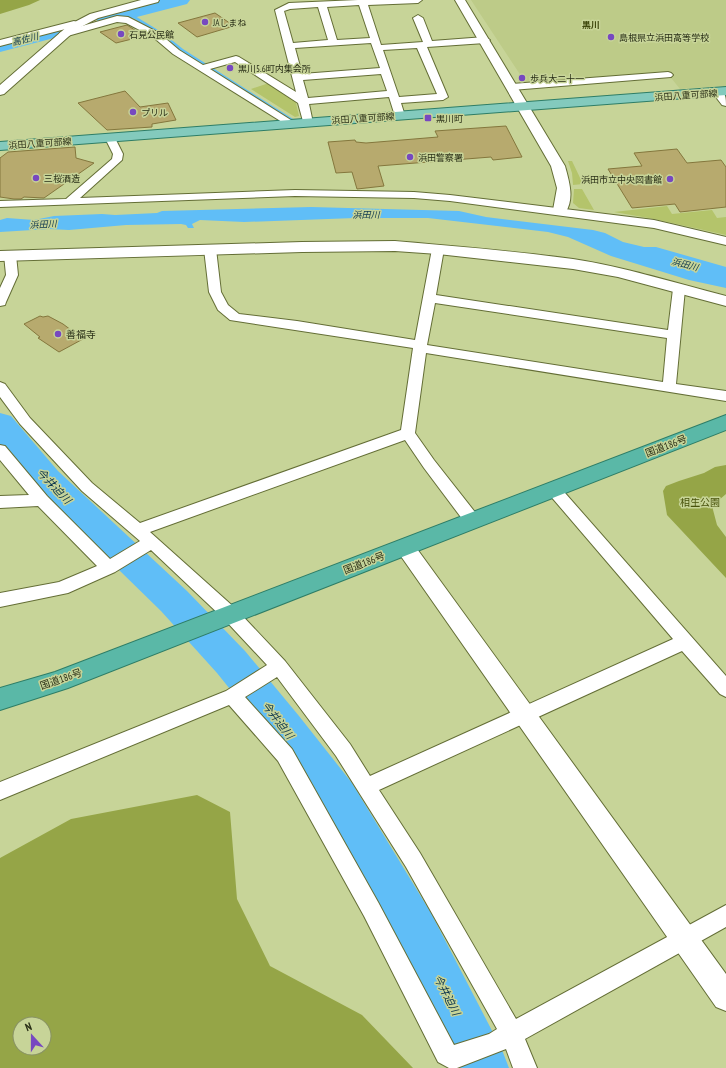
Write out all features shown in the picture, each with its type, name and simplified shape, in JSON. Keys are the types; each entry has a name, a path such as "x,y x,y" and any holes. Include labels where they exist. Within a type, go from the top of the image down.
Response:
{"highway":[{"name":"国道186号","path":"0,699 59,680 184,633 726,422"}],"main road":[{"name":"浜田八重可部線","path":"0,146 524,107 723,95"}],"street":[{"path":"0,43 79,23 94,16 154,0"},
{"path":"308,123 298,78 296,56 289,46 279,10 289,6 418,0"},
{"path":"460,0 558,166 562,175 564,188 560,210"},
{"path":"363,3 400,116"},
{"path":"322,4 333,43"},
{"path":"206,67 236,59 303,101 443,96 418,18"},
{"path":"64,34 117,19 128,20 156,35 176,52 206,67 290,124"},
{"path":"0,91 64,34 79,23"},
{"path":"289,46 333,43 377,46 485,40"},
{"path":"362,51 377,46"},
{"path":"298,78 385,72"},
{"path":"512,87 668,75"},
{"path":"69,202 117,160 118,154 110,138"},
{"path":"0,204 262,194 358,194 450,198 560,210 654,224 726,241"},
{"path":"0,302 12,275 5,255 354,246 395,246 438,249 574,264 619,273 726,301"},
{"path":"438,249 420,347 408,433 429,464 472,520"},
{"path":"210,250 215,292 223,306 235,317 297,325 420,347 726,396"},
{"path":"669,387 679,289"},
{"path":"428,298 674,335"},
{"path":"0,387 25,421 87,487 138,530 148,544 223,617 274,670 343,750 435,898 503,1038 525,1068"},
{"path":"138,530 408,433"},
{"path":"0,450 42,500 112,566"},
{"path":"553,489 726,689"},
{"path":"0,502 42,500"},
{"path":"0,600 62,588 112,566 148,544"},
{"path":"405,547 726,998"},
{"path":"366,787 684,642"},
{"path":"0,791 235,694 274,670"},
{"path":"235,694 285,755 371,909 446,1054 450,1057 456,1057 503,1038 726,915"}],"shaded area":[{"name":"島根県立浜田高等学校","path":"471,0 726,0 726,86 680,89 668,74 527,85"},
{"path":"269,83 295,99 299,116 295,117 251,89"},
{"path":"568,161 572,161 583,184 573,185 572,173"},
{"path":"574,189 582,189 594,210 579,208 573,203"},
{"path":"667,206 672,214 712,210 717,218 726,217 726,235 614,212"}],"green space":[{"path":"0,0 40,0 0,14"},
{"name":"相生公園","path":"726,465 726,494 712,506 717,525 726,537 726,578 667,515 663,491 666,486 704,473 715,467"},
{"path":"197,795 230,812 237,899 270,966 362,1015 413,1068 0,1068 0,858 71,819"}],"water":[{"name":"浜田川","path":"311,207 459,211 486,217 593,230 605,233 623,242 644,247 656,247 726,267 726,288 689,280 611,256 568,237 548,232 428,218 355,218 244,222 200,220 192,224 194,228 188,228 186,225 181,224 126,225 69,230 49,229 0,232 0,220 7,218 34,220 54,216 102,214 115,215 157,213 162,211"}],"building":[{"name":"JAしまね","path":"215,13 234,26 197,37 178,23"},
{"name":"石見公民館","path":"127,25 144,36 116,43 100,32"},
{"name":"プリル","path":"125,91 140,107 168,103 176,120 152,124 152,127 107,130 78,103"},
{"name":"浜田警察署","path":"506,126 522,157 493,160 491,157 378,166 384,186 357,189 352,172 336,173 328,142 355,140 356,142 366,143 438,137 435,131"},
{"name":"三桜酒造","path":"75,147 76,158 94,163 44,198 24,197 21,199 14,199 0,197 0,158 8,152"},
{"name":"浜田市立中央図書館","path":"677,149 687,163 721,160 726,167 726,207 680,212 675,204 632,208 608,169 642,166 634,153"},
{"name":"善福寺","path":"40,316 48,316 63,324 83,339 59,352 38,338 40,337 24,324"}],"waterway":[{"name":"高佐川","path":"106,19 180,0"},
{"path":"129,14 162,34 182,50 291,119"},
{"name":"高佐川","path":"0,46 51,33"},
{"name":"今井迫川","path":"0,424 46,479 174,601 231,662 285,728 337,797 414,929 484,1068"}],"place":[{"name":"JAしまね","path":"205,22"},
{"name":"石見公民館","path":"121,34"},
{"name":"島根県立浜田高等学校","path":"611,37"},
{"name":"黒川5.6町内集会所","path":"230,68"},
{"name":"歩兵大二十一","path":"522,78"},
{"name":"プリル","path":"133,112"},
{"name":"黒川町","path":"428,118"},
{"name":"浜田警察署","path":"410,157"},
{"name":"三桜酒造","path":"36,178"},
{"name":"浜田市立中央図書館","path":"670,179"},
{"name":"善福寺","path":"58,334"}],"district":[{"name":"黒川","path":"591,24"}]}
